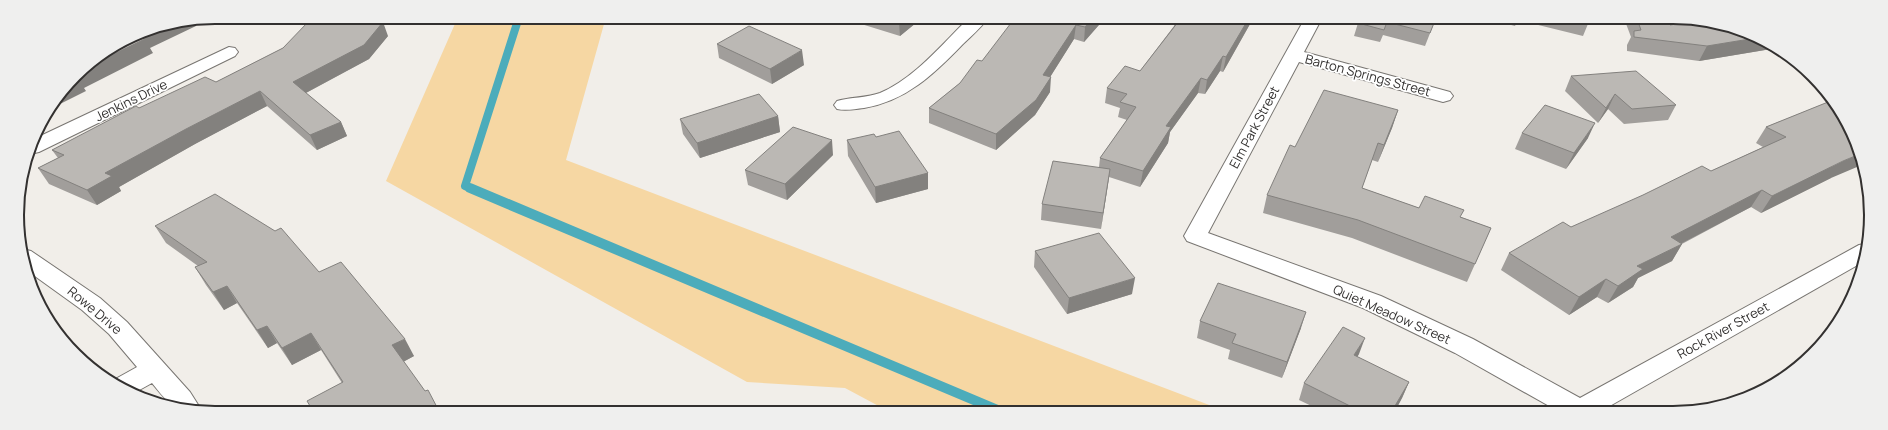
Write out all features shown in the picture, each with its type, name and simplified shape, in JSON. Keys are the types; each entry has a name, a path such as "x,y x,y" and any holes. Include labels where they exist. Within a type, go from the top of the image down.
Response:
{"street":[{"path":"844,105 887,97 911,82 972,24"},
{"name":"Elm Park Street","path":"1195,236 1311,24"},
{"name":"Jenkins Drive","path":"38,145 229,52"},
{"name":"Barton Springs Street","path":"1293,55 1443,96"},
{"name":"Quiet Meadow Street","path":"1195,236 1372,302 1464,346 1571,406"},
{"name":"Rock River Street","path":"1589,406 1859,254"},
{"name":"Rowe Drive","path":"30,261 91,304 118,328 184,403"},
{"path":"127,384 154,370"}],"shaded area":[{"path":"455,24 604,24 566,160 1212,406 879,406 845,388 747,382 386,181"}],"building":[{"path":"306,24 381,24 364,45 293,82 341,122 310,135 260,91 105,173 112,176 87,190 38,168 64,155 52,150 136,106 139,108 205,77 216,82 283,48"},
{"path":"1010,24 1088,24 1085,27 1076,25 1043,75 1051,77 1036,100 996,134 929,108 960,83 977,60 982,61"},
{"path":"1176,24 1245,24 1226,57 1223,56 1207,80 1201,78 1166,126 1171,127 1143,171 1100,158 1136,107 1120,102 1127,94 1107,88 1125,66 1140,71"},
{"path":"1362,24 1386,24 1384,30"},
{"path":"1395,24 1434,24 1430,33"},
{"path":"1639,24 1685,24 1710,28 1734,34 1747,39 1707,46 1634,37 1634,31 1641,30"},
{"path":"749,26 802,50 770,69 717,44"},
{"path":"145,39 107,57 131,44"},
{"path":"1636,71 1676,105 1632,109 1615,94 1606,108 1571,76"},
{"path":"1324,90 1398,110 1384,145 1378,143 1362,188 1419,208 1425,196 1464,210 1460,217 1491,228 1475,264 1358,220 1267,195 1290,145 1295,147"},
{"path":"759,94 778,116 697,143 680,119"},
{"path":"1827,102 1844,131 1855,156 1772,196 1762,190 1671,237 1682,244 1637,266 1643,269 1618,286 1606,279 1579,297 1509,253 1563,222 1571,227 1643,195 1702,166 1711,171 1786,137 1766,127"},
{"path":"1545,105 1595,123 1574,153 1522,133"},
{"path":"793,127 832,140 785,184 745,170"},
{"path":"899,131 928,173 875,187 847,140 874,134 876,137"},
{"path":"1053,161 1110,169 1103,213 1042,204"},
{"path":"215,194 275,231 281,228 319,272 341,262 405,339 392,345 425,391 428,390 436,406 310,406 307,401 343,382 311,333 282,348 267,326 257,330 227,286 213,292 195,267 207,262 155,226"},
{"path":"1099,233 1135,278 1069,298 1035,251"},
{"path":"1218,283 1306,312 1287,362 1232,343 1236,334 1200,321"},
{"path":"1343,327 1365,338 1354,355 1409,382 1395,406 1350,406 1304,383"}],"waterway":[{"path":"472,189 465,186 517,24"},
{"path":"470,188 988,406"}]}
